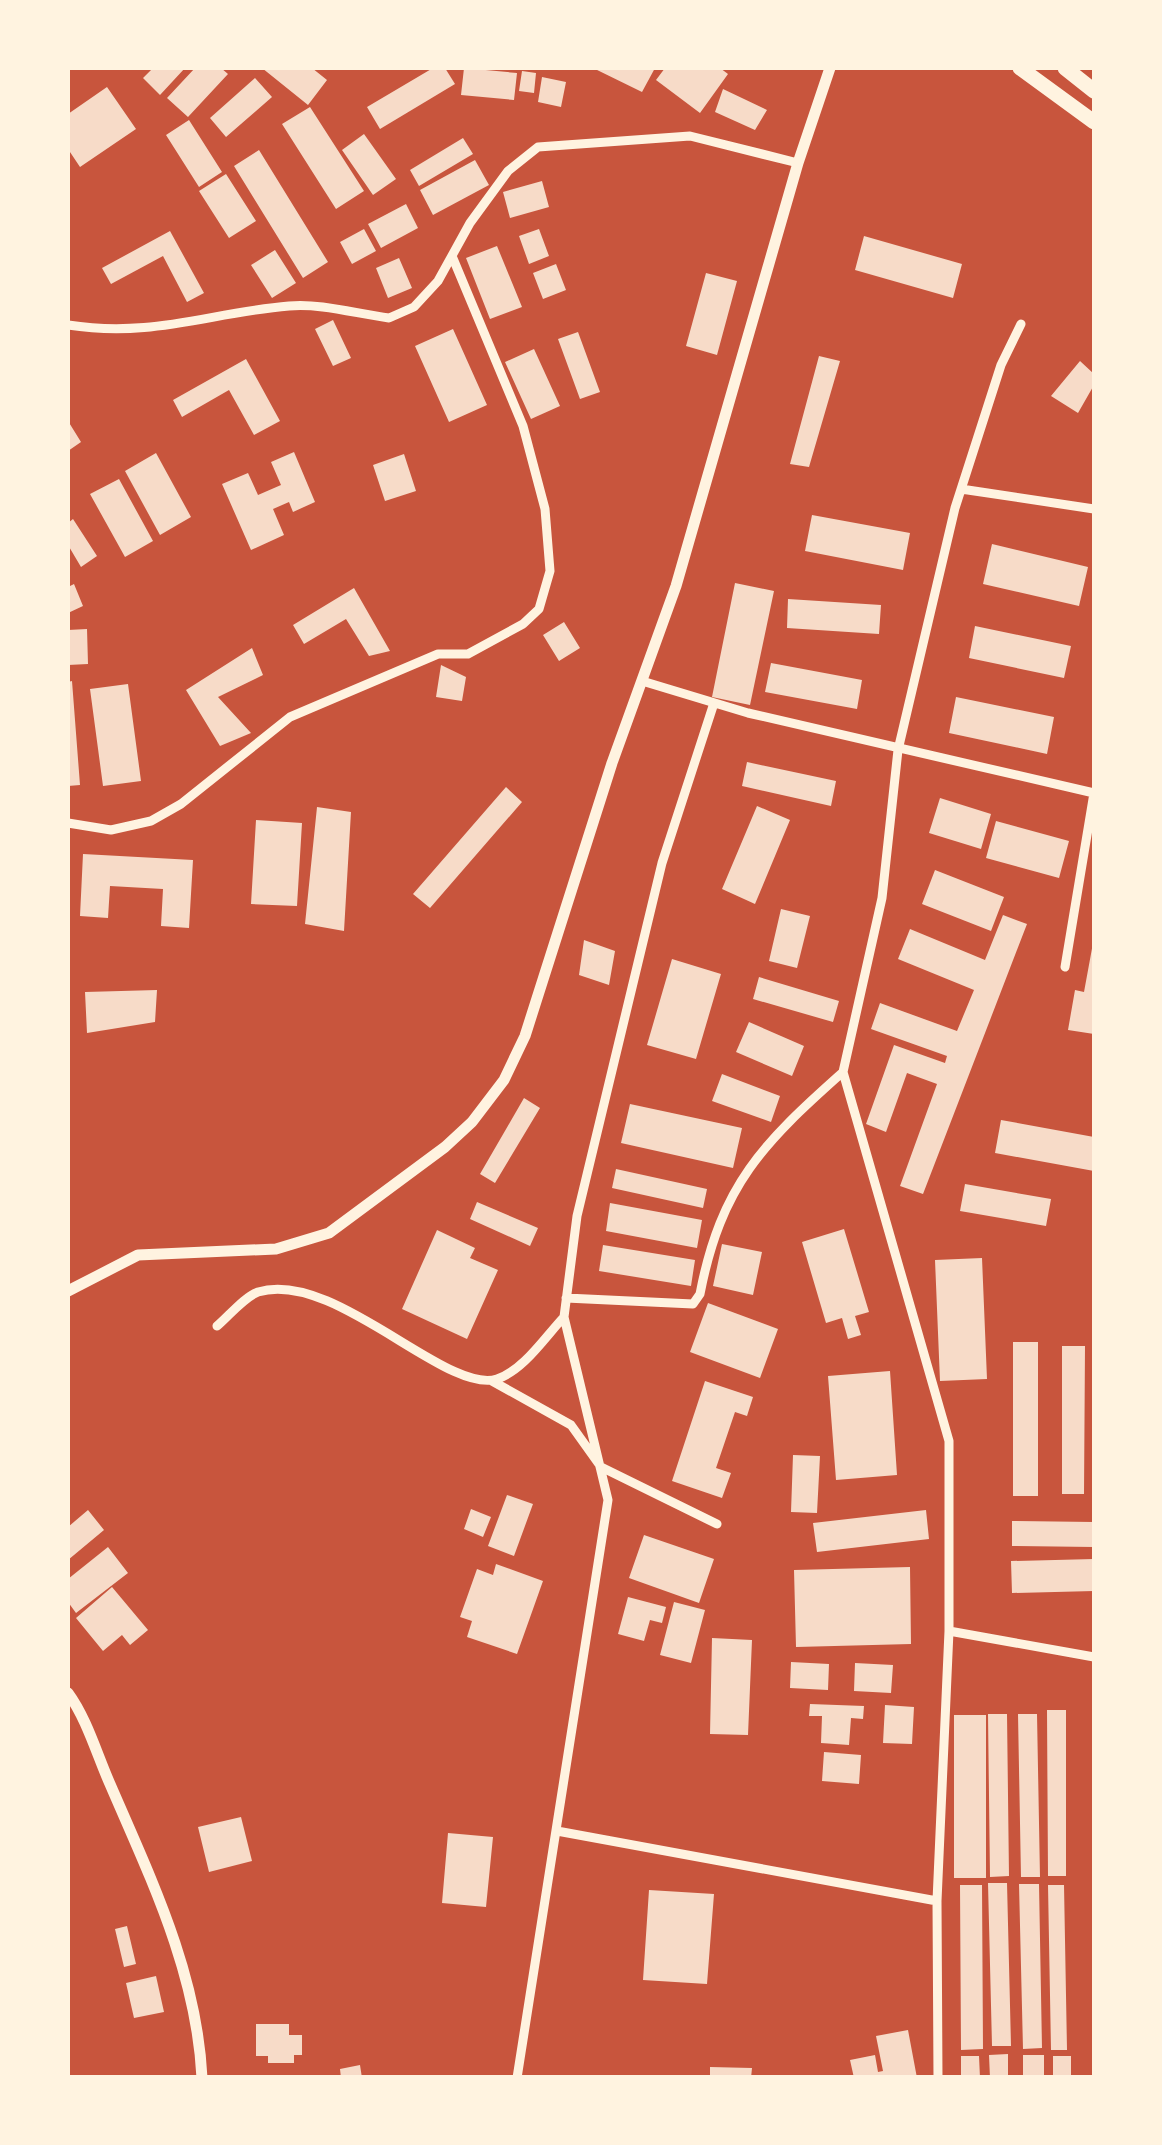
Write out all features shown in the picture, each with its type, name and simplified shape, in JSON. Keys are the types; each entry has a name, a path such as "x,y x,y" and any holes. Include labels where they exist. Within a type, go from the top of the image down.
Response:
{"highway":[{"path":"1020,68 1094,122"},
{"path":"1064,68 1094,91"}],"street":[{"path":"68,1291 138,1255 276,1250 329,1233 472,1122 504,1080 525,1036 676,586 798,163 830,68"},
{"path":"68,325 106,331 154,330 290,306 388,318 414,307 508,170 538,147 690,136 798,163"},
{"path":"68,823 110,830 152,821 181,804 290,716 438,654 468,654 523,624 540,609 550,571 544,508 523,426 452,256"},
{"path":"938,2078 937,1901 949,1632 949,1442 843,1072 882,898 898,750 961,489 1001,364 1021,324"},
{"path":"961,489 1094,509"},
{"path":"642,681 898,750 1094,793 1066,967"},
{"path":"517,2078 606,1533 608,1500 564,1317 577,1216 662,863 714,703"},
{"path":"566,1298 693,1304 700,1294 722,1214 745,1171 774,1133 843,1072"},
{"path":"217,1326 254,1293 298,1291 381,1328 462,1379 492,1381 510,1374 564,1317"},
{"path":"492,1381 571,1426 601,1466 717,1524"},
{"path":"949,1632 1094,1657"},
{"path":"68,1694 149,1869 178,1952 200,2038 202,2078"},
{"path":"557,1831 937,1901"}],"building":[{"path":"153,68 185,68 160,95 143,78"},
{"path":"195,68 221,68 228,74 188,117 167,98"},
{"path":"262,68 312,68 327,80 308,105"},
{"path":"433,68 445,68 455,84 380,129 367,107"},
{"path":"464,68 517,73 514,100 461,95"},
{"path":"593,68 655,68 642,92"},
{"path":"665,68 720,68 728,74 700,113 656,80"},
{"path":"522,71 536,73 534,93 519,91"},
{"path":"542,77 566,82 561,107 538,102"},
{"path":"255,78 272,97 226,137 210,118"},
{"path":"107,87 136,129 80,167 68,149 68,114"},
{"path":"723,89 767,110 755,130 715,112"},
{"path":"310,107 364,191 336,209 282,124"},
{"path":"189,120 222,172 199,187 166,135"},
{"path":"364,134 396,179 373,195 342,150"},
{"path":"463,138 473,154 419,186 410,170"},
{"path":"259,150 328,262 303,278 234,166"},
{"path":"475,160 489,185 433,215 420,190"},
{"path":"226,174 256,221 229,238 199,191"},
{"path":"542,181 549,207 510,218 503,192"},
{"path":"406,204 418,228 381,248 368,224"},
{"path":"364,229 376,251 352,264 340,242"},
{"path":"539,229 549,256 529,264 519,236"},
{"path":"170,231 204,293 187,302 163,256 111,284 102,268"},
{"path":"864,236 962,264 953,298 855,270"},
{"path":"497,246 522,307 490,319 466,258"},
{"path":"275,250 296,283 272,298 251,265"},
{"path":"399,258 412,288 388,298 376,268"},
{"path":"556,264 566,290 543,299 533,273"},
{"path":"706,273 737,281 717,355 686,346"},
{"path":"333,320 351,358 333,366 315,329"},
{"path":"453,329 487,405 449,422 415,346"},
{"path":"578,332 600,392 580,399 558,339"},
{"path":"534,349 560,406 531,419 505,362"},
{"path":"819,356 840,361 809,467 790,464"},
{"path":"246,359 280,421 254,435 229,390 182,417 173,400"},
{"path":"1080,361 1094,374 1094,385 1078,413 1051,396"},
{"path":"68,421 81,442 68,451"},
{"path":"294,452 315,502 293,512 289,502 273,509 284,535 251,550 222,484 248,473 258,495 281,485 271,462"},
{"path":"156,453 191,517 160,535 125,471"},
{"path":"404,454 416,491 385,501 373,465"},
{"path":"119,479 153,541 125,557 90,494"},
{"path":"812,515 910,533 903,570 805,551"},
{"path":"73,519 97,556 81,567 68,545 68,523"},
{"path":"992,544 1088,567 1079,606 983,584"},
{"path":"735,583 774,591 750,705 712,697"},
{"path":"74,584 83,606 68,613 68,587"},
{"path":"354,588 390,651 369,656 346,619 304,644 293,625"},
{"path":"788,599 881,605 879,634 787,628"},
{"path":"564,622 580,648 559,661 543,635"},
{"path":"975,626 1071,646 1064,678 969,658"},
{"path":"87,629 88,664 68,665 68,630"},
{"path":"252,648 263,675 218,697 251,733 220,746 186,690"},
{"path":"771,663 862,680 857,709 765,692"},
{"path":"441,665 466,677 462,701 436,697"},
{"path":"72,681 80,785 68,786 68,682"},
{"path":"128,684 141,781 103,786 90,689"},
{"path":"956,697 1054,717 1047,754 949,733"},
{"path":"747,762 836,781 831,806 742,786"},
{"path":"506,787 522,802 430,908 413,894"},
{"path":"940,798 991,814 981,849 929,833"},
{"path":"757,806 790,820 755,904 722,889"},
{"path":"317,807 351,812 344,931 305,924"},
{"path":"256,820 302,823 297,906 251,904"},
{"path":"996,821 1069,841 1059,878 986,858"},
{"path":"83,854 193,860 189,928 161,926 163,889 110,886 108,918 80,916"},
{"path":"935,870 1004,897 991,931 922,904"},
{"path":"781,909 810,916 797,968 769,961"},
{"path":"1003,915 1027,924 923,1194 900,1186 937,1084 907,1073 886,1132 866,1124 894,1045 945,1063 947,1056 871,1029 880,1003 957,1031 974,990 898,959 910,929 985,960"},
{"path":"584,940 615,951 609,985 579,975"},
{"path":"1093,943 1094,1034 1068,1030 1075,990 1084,992"},
{"path":"672,959 721,974 696,1059 647,1045"},
{"path":"759,977 839,1001 833,1022 753,999"},
{"path":"157,990 155,1022 87,1033 85,992"},
{"path":"749,1022 804,1046 792,1076 736,1052"},
{"path":"722,1074 780,1096 771,1122 712,1101"},
{"path":"524,1098 540,1108 495,1183 480,1174"},
{"path":"630,1104 742,1128 733,1168 621,1143"},
{"path":"1001,1120 1094,1137 1094,1171 995,1153"},
{"path":"616,1169 707,1189 703,1208 612,1188"},
{"path":"965,1184 1051,1199 1046,1226 960,1211"},
{"path":"477,1202 538,1228 530,1246 470,1219"},
{"path":"610,1203 702,1220 697,1248 606,1231"},
{"path":"844,1229 869,1312 855,1316 861,1335 848,1339 842,1318 826,1323 802,1242"},
{"path":"437,1230 475,1248 470,1258 498,1270 467,1339 402,1309"},
{"path":"722,1244 762,1252 753,1295 713,1286"},
{"path":"603,1245 695,1260 691,1286 599,1271"},
{"path":"982,1258 987,1379 940,1381 935,1260"},
{"path":"708,1303 778,1329 760,1378 690,1352"},
{"path":"1013,1342 1038,1342 1038,1496 1013,1496"},
{"path":"1062,1346 1085,1346 1084,1494 1062,1494"},
{"path":"890,1371 897,1475 836,1480 828,1376"},
{"path":"705,1381 753,1397 747,1416 735,1412 716,1468 731,1473 722,1498 672,1481"},
{"path":"793,1455 820,1456 817,1513 791,1512"},
{"path":"507,1495 533,1504 514,1556 488,1546"},
{"path":"471,1509 491,1517 483,1537 464,1529"},
{"path":"88,1510 104,1530 68,1560 68,1527"},
{"path":"926,1510 929,1539 817,1552 813,1523"},
{"path":"1012,1521 1094,1522 1094,1547 1012,1546"},
{"path":"644,1535 714,1559 699,1603 629,1578"},
{"path":"108,1547 128,1573 76,1613 68,1602 68,1579"},
{"path":"1094,1559 1094,1591 1012,1593 1011,1561"},
{"path":"496,1564 543,1581 517,1654 467,1637 472,1621 460,1617 477,1569 493,1575"},
{"path":"910,1567 911,1644 796,1647 794,1570"},
{"path":"112,1587 148,1630 130,1645 122,1635 103,1651 76,1618"},
{"path":"628,1597 666,1607 662,1623 650,1620 644,1641 618,1634"},
{"path":"674,1602 705,1610 691,1663 660,1655"},
{"path":"712,1638 752,1640 748,1735 710,1734"},
{"path":"791,1662 829,1664 828,1690 790,1688"},
{"path":"855,1663 893,1665 891,1693 854,1691"},
{"path":"810,1704 864,1706 863,1719 851,1718 849,1745 821,1743 822,1716 809,1716"},
{"path":"885,1705 914,1707 912,1744 883,1743"},
{"path":"1047,1710 1066,1710 1066,1876 1048,1876"},
{"path":"988,1714 1007,1714 1009,1876 990,1877"},
{"path":"1018,1714 1037,1714 1040,1877 1021,1877"},
{"path":"954,1715 986,1715 986,1878 954,1878"},
{"path":"824,1752 861,1755 859,1784 822,1781"},
{"path":"241,1817 252,1861 209,1872 198,1827"},
{"path":"448,1833 493,1837 486,1907 442,1903"},
{"path":"988,1883 1007,1883 1011,2046 992,2046"},
{"path":"1019,1884 1039,1884 1042,2048 1023,2049"},
{"path":"960,1885 982,1885 983,2049 961,2050"},
{"path":"1048,1885 1064,1885 1067,2050 1051,2050"},
{"path":"649,1890 714,1894 707,1984 643,1980"},
{"path":"127,1926 136,1964 124,1967 115,1929"},
{"path":"156,1976 164,2012 134,2018 126,1983"},
{"path":"256,2024 289,2024 289,2035 302,2035 302,2055 294,2055 294,2063 268,2063 268,2056 256,2056"},
{"path":"908,2030 917,2078 854,2078 850,2060 875,2055 878,2072 883,2071 876,2036"},
{"path":"1008,2054 1008,2078 990,2078 989,2055"},
{"path":"1023,2055 1044,2055 1044,2078 1023,2078"},
{"path":"961,2056 979,2056 980,2078 961,2078"},
{"path":"1053,2056 1071,2056 1071,2078 1053,2078"},
{"path":"360,2065 362,2078 341,2078 340,2069"},
{"path":"710,2067 752,2068 751,2078 710,2078"}]}
